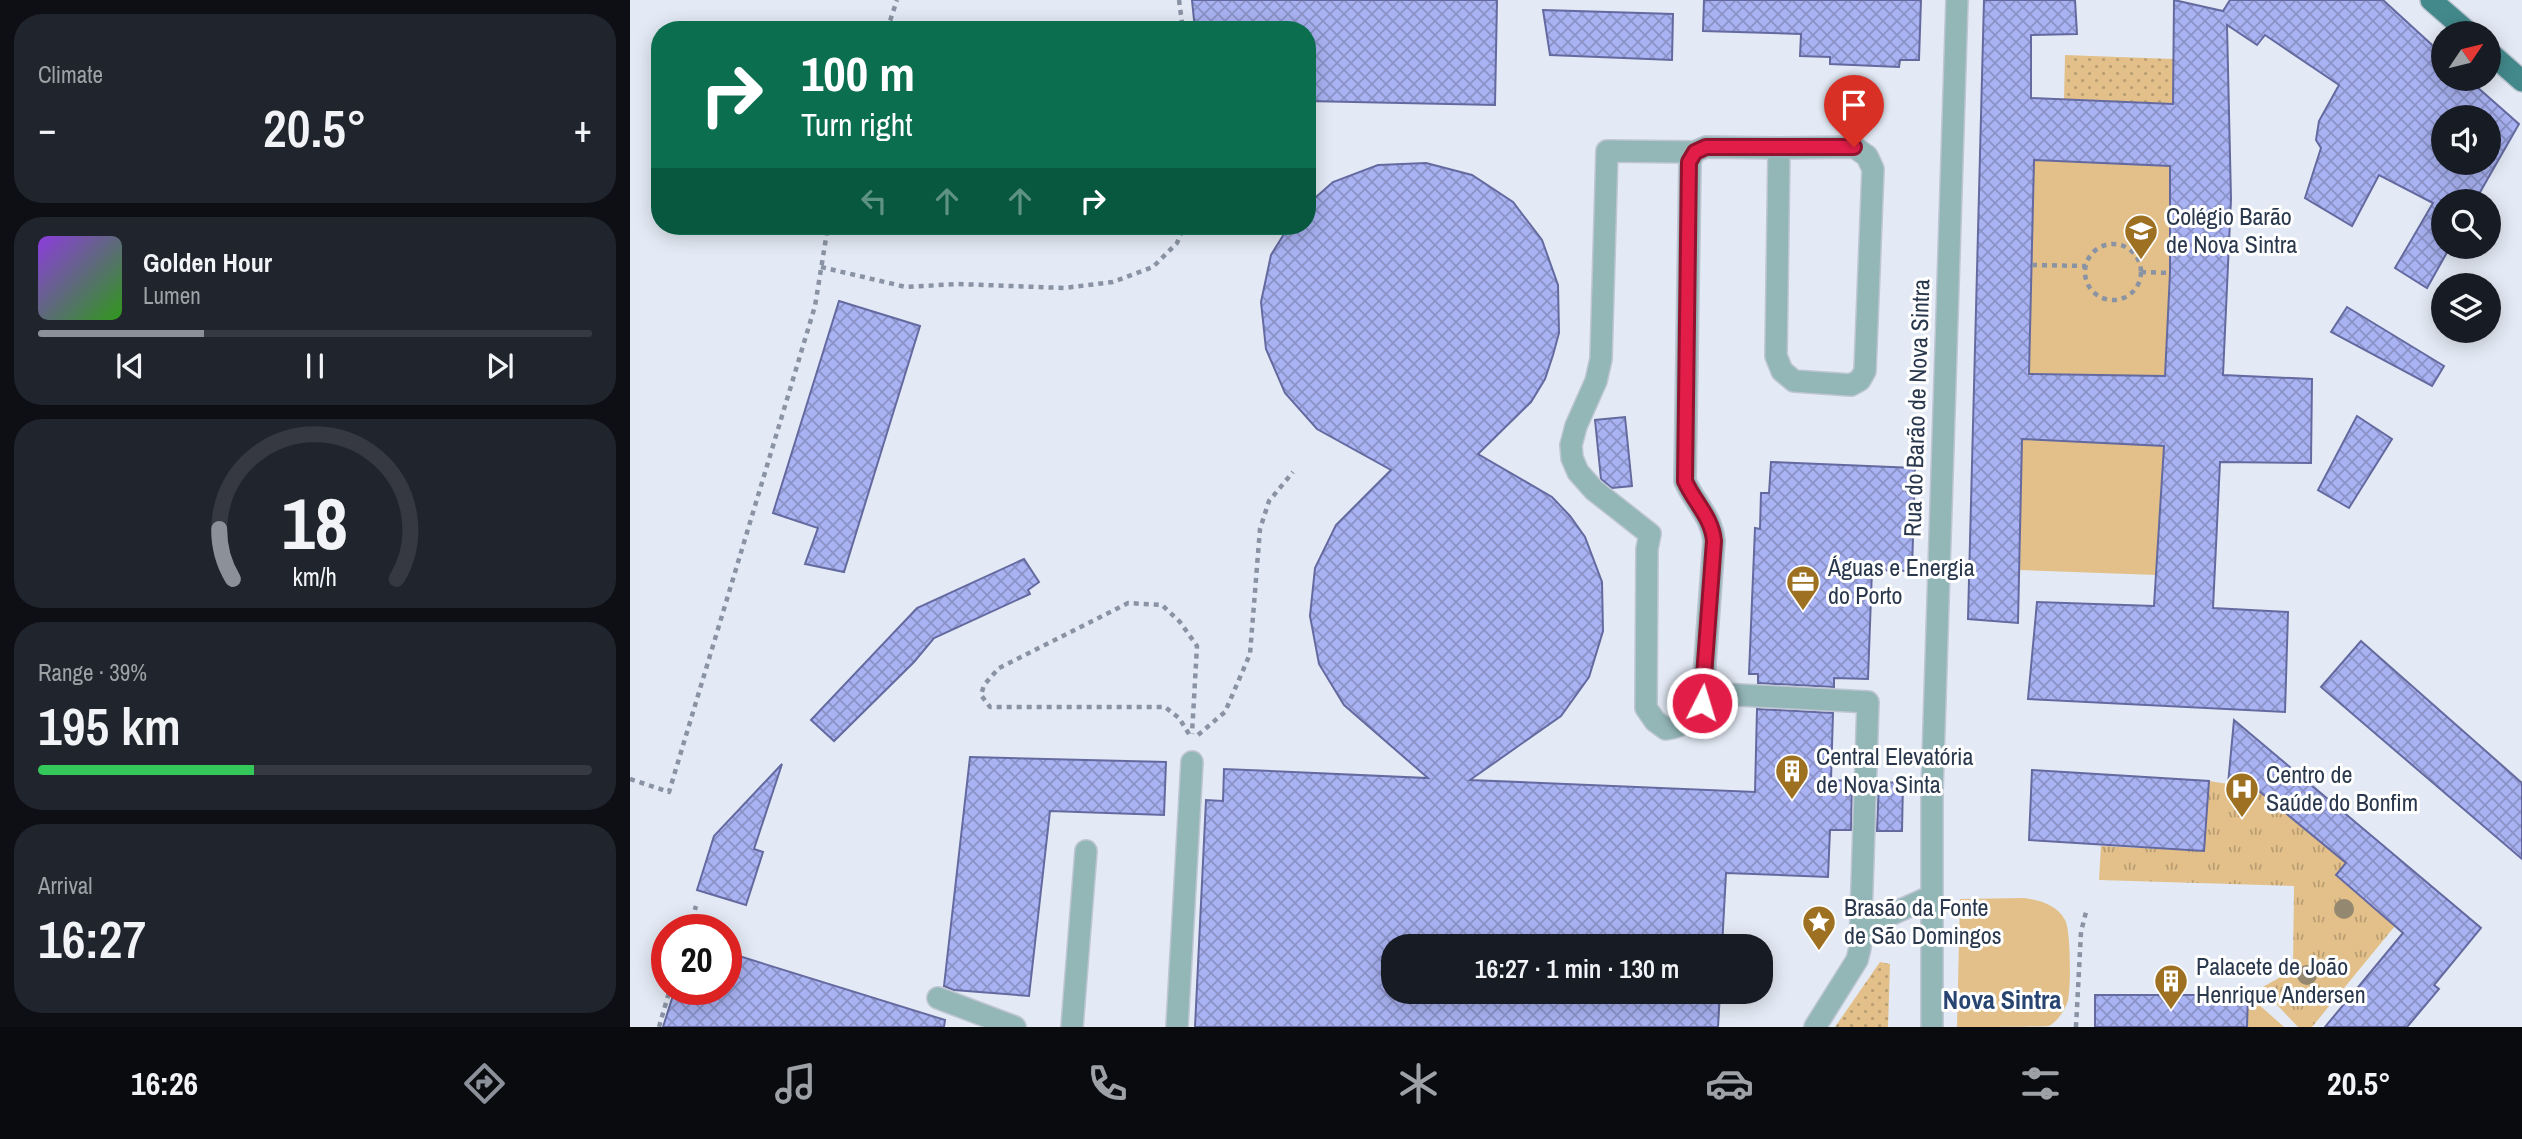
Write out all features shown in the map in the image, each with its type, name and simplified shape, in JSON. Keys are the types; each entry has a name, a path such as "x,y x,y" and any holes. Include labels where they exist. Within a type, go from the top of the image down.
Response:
{"main road":[{"path":"2431,0 2455,21"},
{"path":"2501,62 2522,81"}],"street":[{"name":"Rua do Barão de Nova Sintra","path":"1932,1027 1932,791 1957,0"},
{"path":"1695,152 1689,162 1685,481 1710,520 1713,530 1702,703 1693,717 1680,727 1666,729 1655,721 1646,708 1647,549 1650,534 1594,490 1578,472 1572,458 1571,445 1581,412 1596,381 1601,359 1607,151 1695,152 1706,147 1854,147 1867,156 1873,169 1865,371 1860,380 1851,385 1794,382 1782,371 1776,356 1779,148"},
{"path":"1704,693 1868,702 1861,928 1857,960 1815,1027"},
{"path":"1177,1027 1192,762"},
{"path":"1072,1027 1086,850"},
{"path":"1861,928 1932,896"},
{"path":"937,998 1015,1027"}],"path":[{"path":"890,21 897,0"},
{"path":"1179,0 1182,21"},
{"path":"630,779 669,792 815,306 826,235"},
{"path":"821,267 906,287 957,284 1064,288 1113,282 1153,267 1177,243 1180,235"},
{"path":"2112,243 2121,245 2136,255 2141,272 2140,281 2135,290 2119,299 2110,299 2093,292 2088,284 2086,266 2095,250 2112,243"},
{"path":"2032,265 2086,266"},
{"path":"2141,272 2170,273"},
{"path":"1192,739 1210,727 1224,712 1250,654 1261,529 1269,501 1293,472"},
{"path":"1128,603 1162,605 1180,622 1196,646 1192,739 1179,718 1165,707 990,707 981,695 984,685 999,668 1128,603"},
{"path":"694,914 696,906"},
{"path":"2076,1027 2081,932 2087,908"},
{"path":"659,1027 665,1005"}],"green space":[{"path":"2065,55 2173,59 2173,104 2064,99"},
{"path":"2034,160 2170,166 2170,273 2165,376 2029,374"},
{"path":"2022,439 2164,446 2156,575 2020,570"},
{"path":"2209,781 2228,784 2248,782 2346,863 2336,876 2395,926 2312,1027 2298,1027 2261,988 2293,970 2294,886 2099,880 2101,846 2204,851"},
{"path":"2024,898 2048,904 2065,920 2070,972 2069,994 2065,1007 2049,1026 1957,1027 1960,899"},
{"path":"1880,962 1890,964 1888,1027 1835,1027"},
{"path":"2248,995 2284,1027 2247,1027"}],"building":[{"path":"1192,0 1497,0 1495,105 1316,101 1316,21 1194,21"},
{"path":"1704,0 1921,0 1919,60 1900,60 1899,67 1830,64 1830,57 1800,56 1801,34 1703,31"},
{"path":"1984,0 2075,0 2077,34 2031,35 2031,98 2173,104 2174,0 2223,11 2230,0 2383,0 2431,44 2431,91 2482,91 2497,105 2431,105 2431,175 2490,175 2482,189 2431,189 2431,202 2379,175 2352,226 2305,198 2321,148 2316,140 2319,121 2339,85 2265,35 2257,45 2227,25 2231,199 2223,375 2312,379 2311,463 2220,462 2213,608 2288,612 2285,712 2028,699 2037,602 2154,606 2164,446 2022,439 2018,623 1968,619","holes":["2034,160 2170,166 2170,273 2165,376 2029,374"]},
{"path":"1543,10 1673,14 1672,60 1550,55"},
{"path":"2501,108 2519,124 2501,156"},
{"path":"1426,163 1472,175 1513,202 1542,240 1558,285 1559,333 1545,379 1531,402 1478,454 1552,497 1585,537 1602,582 1603,631 1589,677 1561,716 1470,780 1755,792 1757,709 1833,713 1831,780 1852,781 1851,830 1830,830 1828,877 1726,873 1723,934 1381,934 1381,1004 1719,1004 1718,1027 1195,1027 1206,800 1223,801 1224,769 1428,778 1344,705 1319,664 1310,616 1315,568 1336,525 1391,470 1317,429 1285,393 1266,349 1261,302 1271,255 1283,235 1316,235 1316,197 1333,182 1378,165"},
{"path":"2431,206 2431,259 2443,259 2435,273 2431,273 2427,288 2395,268"},
{"path":"839,301 920,326 844,572 805,564 818,528 773,513"},
{"path":"2347,307 2444,366 2432,386 2331,332"},
{"path":"2357,416 2392,439 2349,508 2318,490"},
{"path":"1625,417 1632,486 1612,488 1601,479 1595,420"},
{"path":"1771,462 1915,468 1912,571 1872,570 1868,679 1834,678 1834,687 1758,683 1758,674 1749,674 1755,528 1760,529 1761,493 1769,493"},
{"path":"1024,559 1039,582 1028,590 1030,594 934,638 914,662 834,741 811,720 917,608"},
{"path":"2361,641 2522,783 2522,859 2321,687"},
{"path":"2234,720 2481,928 2434,985 2439,989 2407,1027 2325,1027 2403,933 2336,875 2346,863 2248,782 2228,784"},
{"path":"970,757 1166,762 1164,815 1050,811 1029,996 954,990 944,986"},
{"path":"782,764 754,849 763,852 746,905 697,890 714,836"},
{"path":"2032,770 2209,781 2204,851 2029,840"},
{"path":"1879,782 1903,783 1902,831 1877,831"},
{"path":"742,957 945,1020 944,1027 663,1027 670,1005 742,1005"},
{"name":"Palacete de João Henrique Andersen","path":"2095,995 2248,995 2247,1027 2095,1027"}],"place":[{"name":"Colégio Barão de Nova Sintra","path":"2141,261"},
{"name":"Águas e Energia do Porto","path":"1803,612"},
{"name":"Central Elevatória de Nova Sinta","path":"1792,801"},
{"name":"Centro de Saúde do Bonfim","path":"2242,819"},
{"name":"Brasão da Fonte de São Domingos","path":"1819,952"},
{"name":"Palacete de João Henrique Andersen","path":"2171,1011"}],"district":[{"name":"Nova Sintra","path":"2002,1000"}],"route":[{"path":"1702,703 1714,541 1710,520 1699,507 1685,481 1689,162 1695,152 1706,147 1854,147"}]}
